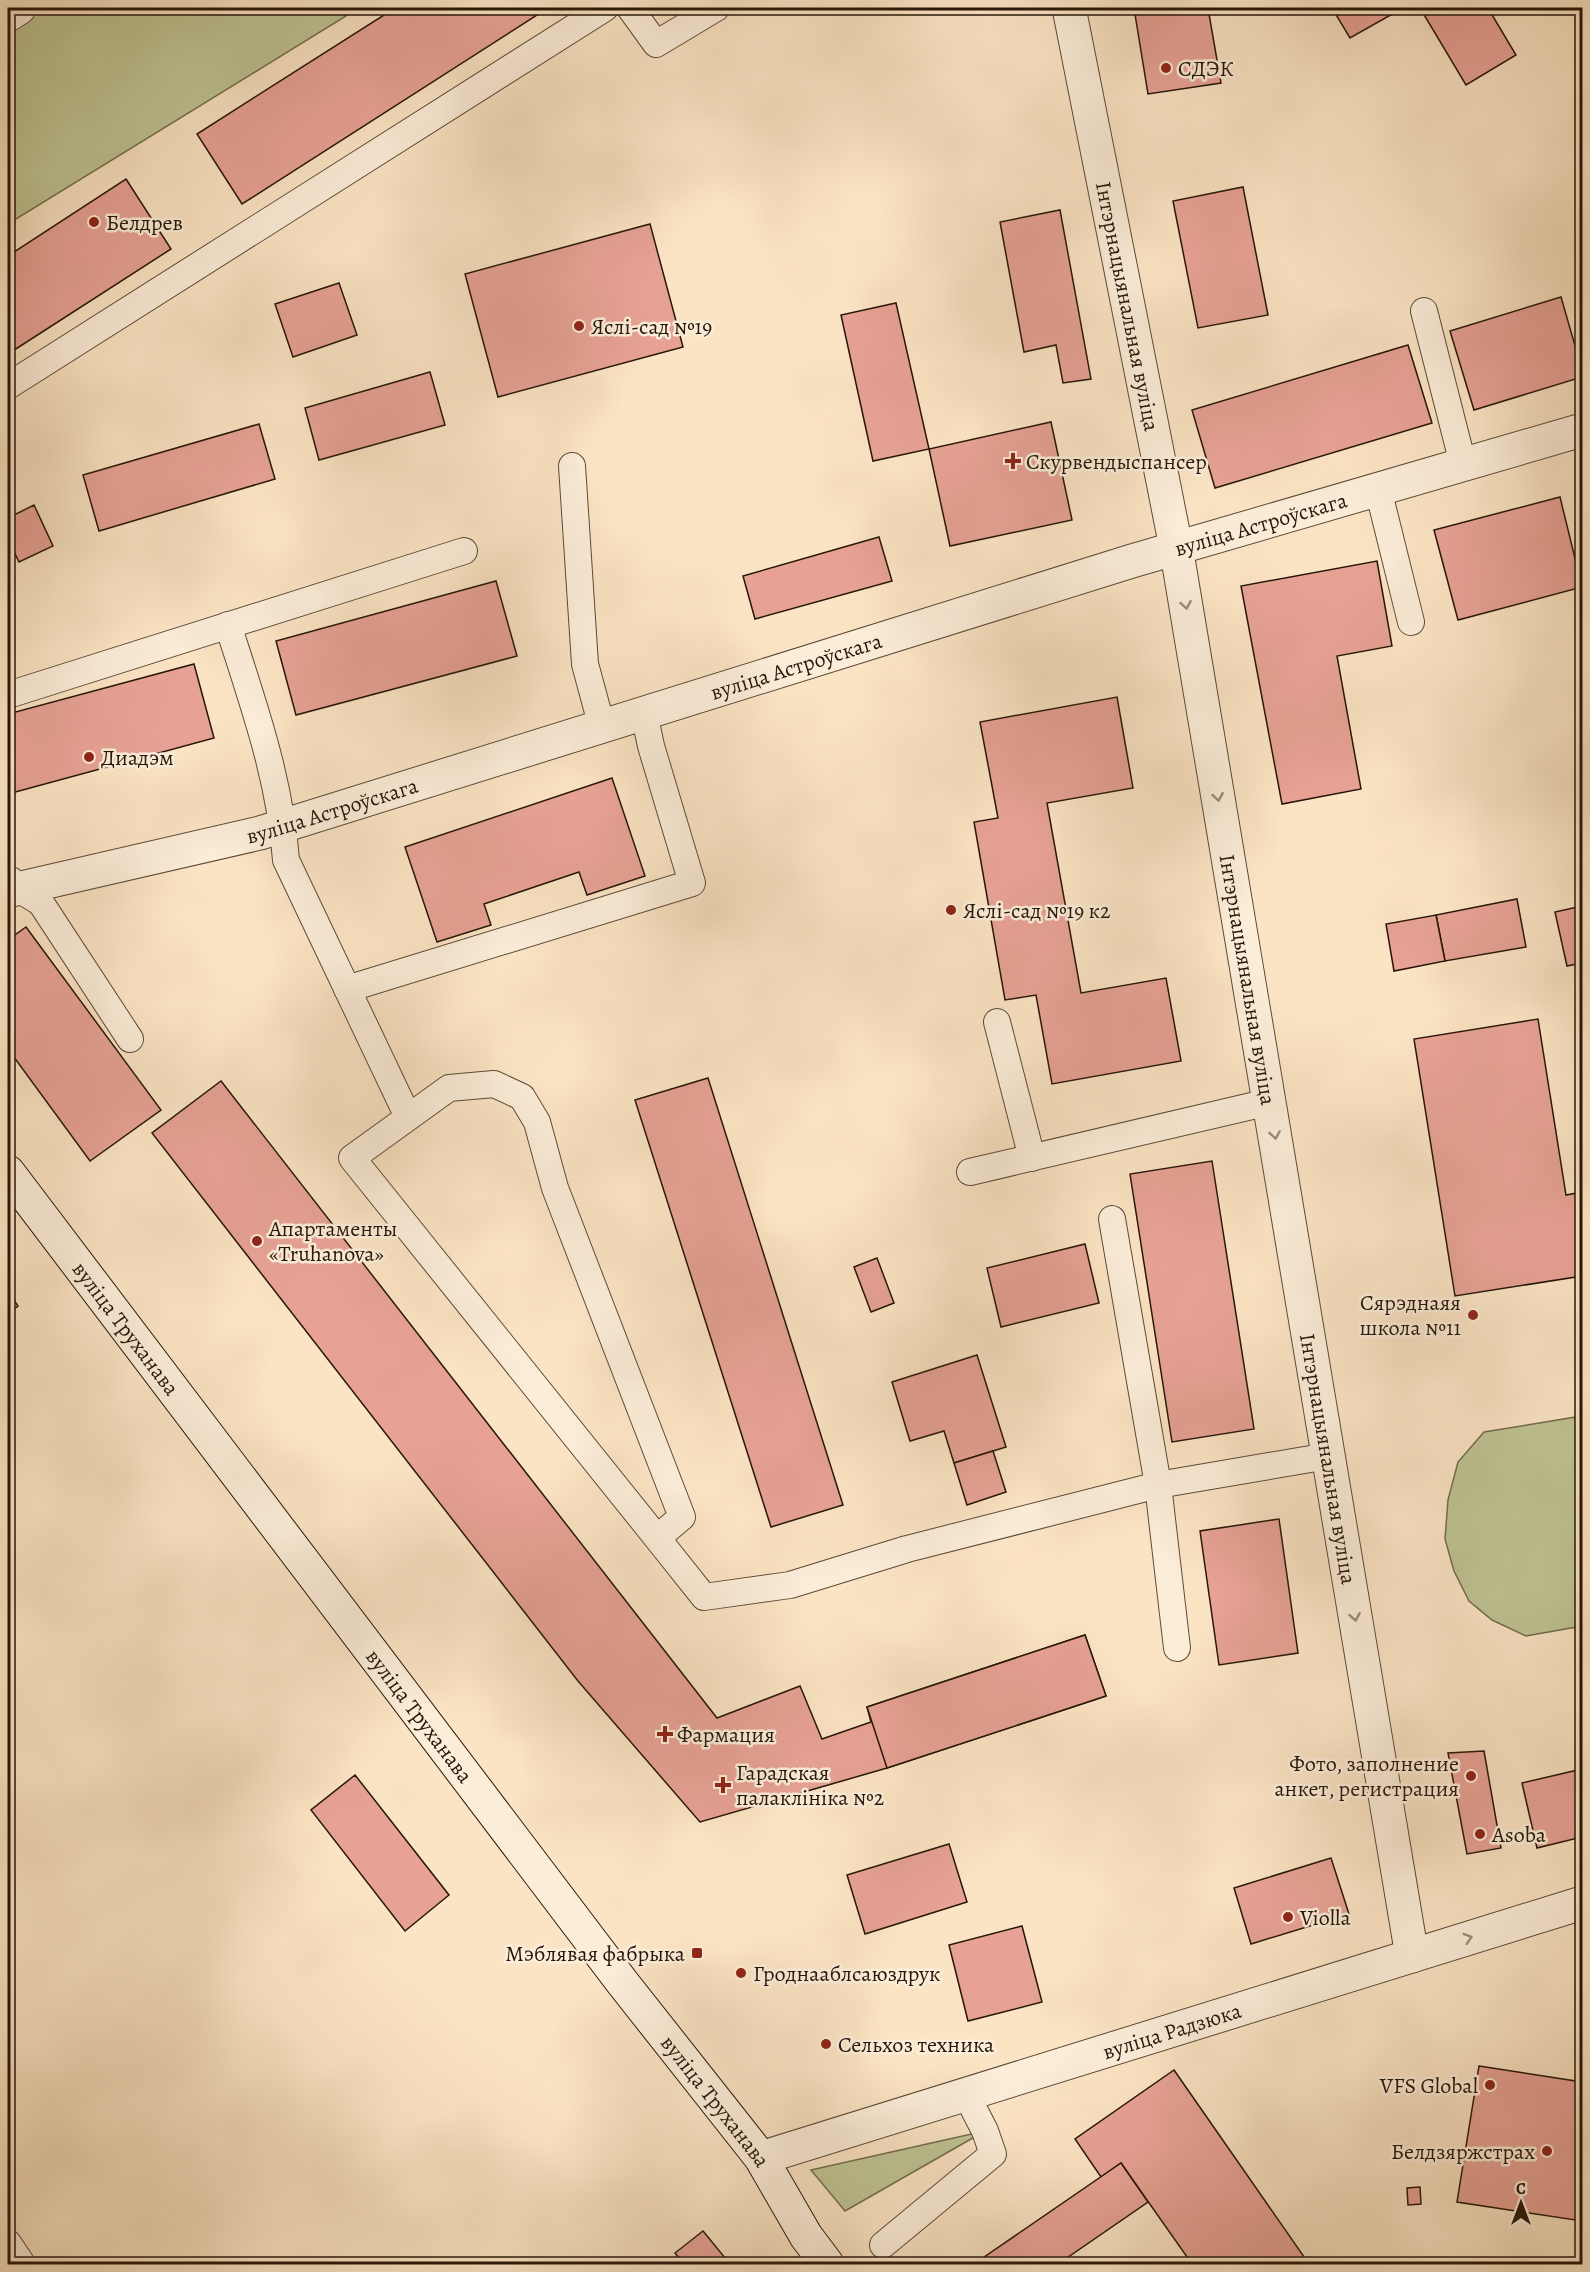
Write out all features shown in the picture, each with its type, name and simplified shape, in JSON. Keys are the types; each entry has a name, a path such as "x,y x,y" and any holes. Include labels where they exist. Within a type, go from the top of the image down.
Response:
{"street":[{"path":"8,15 19,8"},
{"name":"Інтэрнацыянальная вуліца","path":"1069,8 1176,547 1412,1956"},
{"name":"вуліца Астроўскага","path":"11,885 260,833 1176,547 1463,464 1582,433"},
{"name":"вуліца Труханава","path":"8,1172 615,1972 761,2158 806,2236 827,2265"},
{"name":"вуліца Радзюка","path":"761,2158 1582,1903"}],"lane":[{"path":"8,386 605,8"},
{"path":"630,8 656,44 716,8"},
{"path":"1424,311 1463,464"},
{"path":"572,466 585,664 602,727"},
{"path":"1378,489 1411,622"},
{"path":"8,695 464,551"},
{"path":"228,625 268,748 284,826 286,860 408,1117"},
{"path":"347,989 692,883 651,746 644,713"},
{"path":"11,885 41,903 130,1039"},
{"path":"997,1022 1032,1158"},
{"path":"657,1538 682,1517 555,1188 537,1122 522,1097 494,1084 449,1088 352,1158 704,1598 790,1585 907,1549 1158,1485 1328,1456"},
{"path":"970,1172 1269,1102"},
{"path":"1112,1220 1158,1485 1177,1648"},
{"path":"883,2245 993,2154 985,2131 966,2094"},
{"path":"8,2243 22,2265"}],"green space":[{"path":"8,8 359,8 8,224"},
{"path":"1582,1416 1582,1626 1526,1636 1492,1620 1469,1601 1454,1571 1445,1539 1448,1500 1458,1462 1484,1432"},
{"path":"985,2131 845,2211 811,2170"}],"building":[{"path":"395,8 548,8 242,204 197,134"},
{"path":"1134,8 1208,8 1221,83 1148,94"},
{"path":"1332,8 1403,8 1350,38"},
{"path":"1420,8 1488,8 1516,55 1466,85"},
{"path":"126,179 171,249 8,354 8,256"},
{"path":"1243,187 1268,315 1198,328 1173,201"},
{"path":"1060,210 1091,379 1063,383 1056,345 1024,352 1000,222"},
{"path":"650,224 683,347 498,397 465,274"},
{"path":"339,283 357,335 293,357 275,304"},
{"path":"1561,297 1582,377 1474,410 1450,331"},
{"path":"896,303 929,449 873,461 841,315"},
{"path":"1408,345 1432,423 1215,488 1192,410"},
{"path":"430,372 445,425 319,460 305,408"},
{"path":"1051,422 1072,520 950,546 929,449"},
{"path":"259,424 275,479 99,531 83,475"},
{"path":"1560,497 1582,587 1458,620 1434,530"},
{"path":"34,505 53,546 19,562 8,539 8,518"},
{"path":"879,537 892,581 755,619 743,576"},
{"path":"1377,561 1392,646 1337,656 1361,789 1282,804 1241,586"},
{"path":"496,581 517,656 296,715 276,641"},
{"path":"194,664 214,738 8,794 8,714"},
{"path":"1117,697 1133,788 1047,803 1081,993 1166,978 1181,1061 1052,1084 1036,995 1005,1000 974,822 998,818 980,722"},
{"path":"612,778 645,876 587,895 579,872 484,904 491,925 437,942 405,847"},
{"path":"1517,899 1526,947 1445,961 1436,915"},
{"path":"1582,906 1582,963 1567,966 1555,912"},
{"path":"1436,915 1445,961 1394,971 1386,924"},
{"path":"26,927 161,1110 90,1161 8,1049 8,940"},
{"path":"1538,1019 1566,1195 1582,1192 1582,1276 1455,1296 1414,1039"},
{"path":"708,1078 843,1505 771,1527 635,1100"},
{"path":"221,1081 717,1718 800,1686 822,1739 871,1722 867,1707 1085,1635 1106,1696 887,1768 700,1822 578,1681 152,1133"},
{"path":"1212,1161 1254,1429 1172,1442 1130,1174"},
{"path":"1085,1244 1099,1303 1001,1327 987,1268"},
{"path":"877,1258 894,1303 871,1312 854,1267"},
{"path":"8,1291 18,1306 8,1314"},
{"path":"977,1355 1006,1447 954,1463 944,1431 910,1441 892,1382"},
{"path":"993,1451 1006,1492 967,1505 954,1463"},
{"path":"1279,1519 1298,1653 1219,1665 1200,1531"},
{"path":"1085,1635 1106,1696 887,1768 867,1707"},
{"path":"1484,1751 1501,1848 1467,1854 1448,1753"},
{"path":"1582,1769 1582,1837 1537,1848 1522,1783"},
{"path":"355,1775 449,1895 405,1931 311,1810"},
{"path":"949,1844 967,1902 865,1934 847,1875"},
{"path":"1331,1858 1349,1914 1251,1944 1234,1888"},
{"path":"1022,1926 1042,2002 968,2021 949,1945"},
{"path":"1479,2066 1582,2082 1582,2221 1457,2202"},
{"path":"1174,2070 1309,2264 1192,2264 1121,2163 1101,2177 1075,2139"},
{"path":"1121,2163 1148,2202 1058,2264 974,2264"},
{"path":"1420,2187 1421,2204 1408,2205 1407,2188"},
{"path":"703,2231 730,2264 684,2264 675,2253"}],"place":[{"name":"СДЭК","path":"1166,68"},
{"name":"Белдрев","path":"94,222"},
{"name":"Яслі-сад №19","path":"579,326"},
{"name":"Скурвендыспансер","path":"1013,461"},
{"name":"Диадэм","path":"89,757"},
{"name":"Яслі-сад №19 к2","path":"951,910"},
{"name":"Апартаменты «Truhanova»","path":"257,1241"},
{"name":"Сярэднаяя школа №11","path":"1473,1315"},
{"name":"Фармация","path":"665,1734"},
{"name":"Фото, заполнение анкет, регистрация","path":"1471,1776"},
{"name":"Гарадская палаклініка №2","path":"723,1785"},
{"name":"Asoba","path":"1480,1834"},
{"name":"Violla","path":"1288,1917"},
{"name":"Мэблявая фабрыка","path":"697,1953"},
{"name":"Гроднааблсаюздрук","path":"741,1973"},
{"name":"Сельхоз техника","path":"826,2044"},
{"name":"VFS Global","path":"1490,2085"},
{"name":"Белдзяржстрах","path":"1547,2151"}]}
